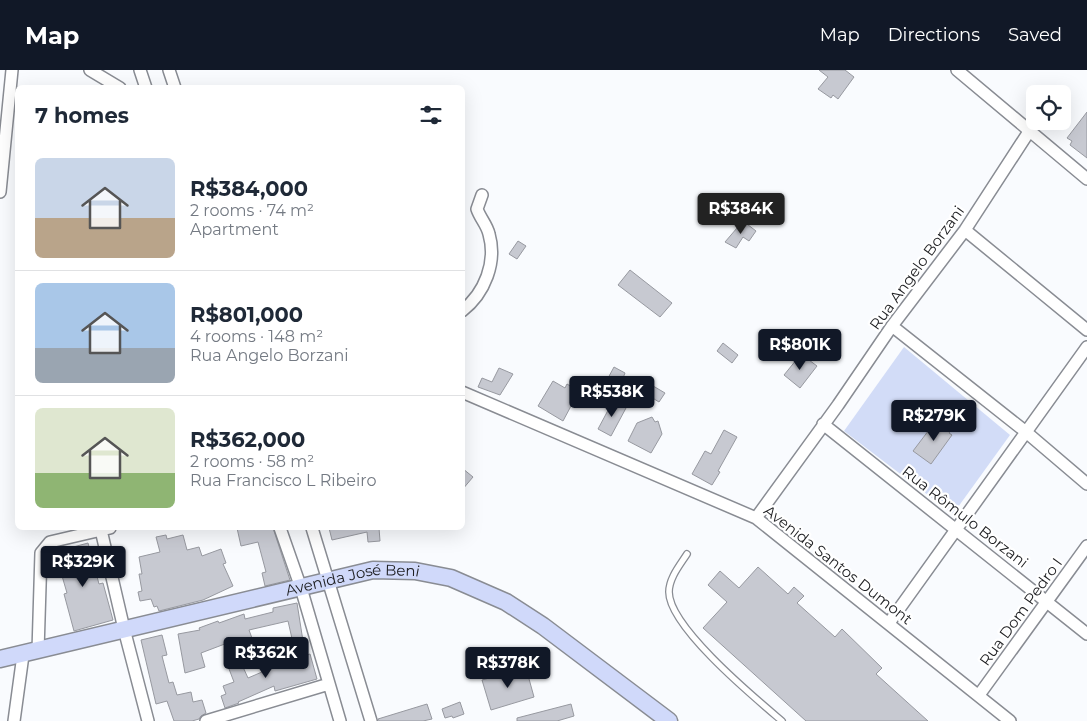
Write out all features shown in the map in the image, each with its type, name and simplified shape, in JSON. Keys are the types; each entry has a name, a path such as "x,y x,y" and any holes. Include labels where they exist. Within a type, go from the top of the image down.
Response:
{"main road":[{"name":"Avenida José Beni","path":"0,659 373,570 416,571 451,578 506,602 543,626 670,721"}],"street":[{"path":"0,192 12,70"},
{"path":"90,70 115,85"},
{"path":"140,70 145,85"},
{"path":"169,70 173,85"},
{"path":"957,70 1026,127"},
{"path":"1030,130 1087,179"},
{"name":"Rua Angelo Borzani","path":"756,518 838,405 892,326 965,230 1030,130"},
{"path":"465,308 475,300 484,287 489,270 490,236 477,209 482,195"},
{"path":"965,230 1087,330"},
{"path":"892,326 1026,432 1087,484"},
{"path":"889,623 1087,347"},
{"name":"Avenida Santos Dumont","path":"465,393 756,518 1010,721"},
{"name":"Rua Rômulo Borzani","path":"823,424 1087,634"},
{"path":"14,721 30,653 42,553 50,542 101,530"},
{"path":"105,530 124,629 148,721"},
{"path":"281,530 301,588 340,721"},
{"path":"313,530 371,721"},
{"name":"Rua Dom Pedro I","path":"978,696 1087,546"},
{"path":"206,721 329,684"}],"lane":[{"path":"687,554 671,580 669,592 672,606 679,618 730,676 782,721"}],"shaded area":[{"path":"904,347 1010,435 953,514 844,431"}],"building":[{"path":"819,70 845,70 854,77 838,99 833,95 831,98 818,89 828,77"},
{"path":"1087,112 1087,158 1070,145 1072,141 1067,138"},
{"path":"743,221 756,231 749,241 743,237 736,248 725,242"},
{"path":"518,241 526,246 517,259 509,254"},
{"path":"630,270 672,303 660,317 618,285"},
{"path":"723,343 738,355 732,363 717,351"},
{"path":"801,354 817,366 800,388 784,375"},
{"path":"614,367 625,373 623,378 630,383 619,403 600,393"},
{"path":"499,368 513,374 500,395 478,387 482,378 492,382"},
{"path":"643,380 665,393 659,402 638,389"},
{"path":"553,381 565,388 567,384 579,391 563,421 538,406"},
{"path":"613,401 626,408 611,436 598,429"},
{"path":"652,417 655,422 658,421 662,434 651,453 628,441 637,423"},
{"path":"935,422 940,426 943,422 952,429 949,433 952,435 931,464 913,451"},
{"path":"724,430 737,437 712,485 692,474 705,451 711,454"},
{"path":"465,470 473,477 465,486"},
{"path":"237,530 274,530 290,580 265,586 262,573 266,572 258,542 241,546"},
{"path":"330,530 379,530 380,541 368,542 367,532 332,540"},
{"path":"166,535 167,539 183,535 187,550 199,547 202,556 221,549 226,563 223,564 233,586 203,600 159,611 157,606 154,607 151,599 140,601 138,592 142,591 139,574 142,574 139,557 160,552 156,537"},
{"path":"88,543 99,584 103,583 113,620 74,631 64,594 67,593 55,552"},
{"path":"758,567 788,594 794,587 804,596 797,603 835,637 842,629 882,668 876,674 928,721 806,721 703,628 727,602 708,585 720,571 739,588"},
{"path":"297,603 303,641 293,643 288,621 249,630 256,649 235,656 230,642 201,653 205,667 185,673 178,634 200,630 199,628 218,621 219,623 244,614 245,619 273,612 273,608"},
{"path":"162,635 167,655 162,656 169,683 173,682 177,695 191,692 193,702 202,700 206,713 199,719 174,721 167,701 156,704 141,640"},
{"path":"310,654 317,679 275,691 274,686 225,708 221,696 226,694 223,686 234,682 226,661 238,656 248,678 269,669 268,667"},
{"path":"526,668 534,697 491,710 482,680"},
{"path":"460,702 464,714 453,718 452,716 445,718 442,709"},
{"path":"427,704 432,719 423,721 379,721 378,719"},
{"path":"571,704 574,716 557,721 517,721 517,718"}]}
